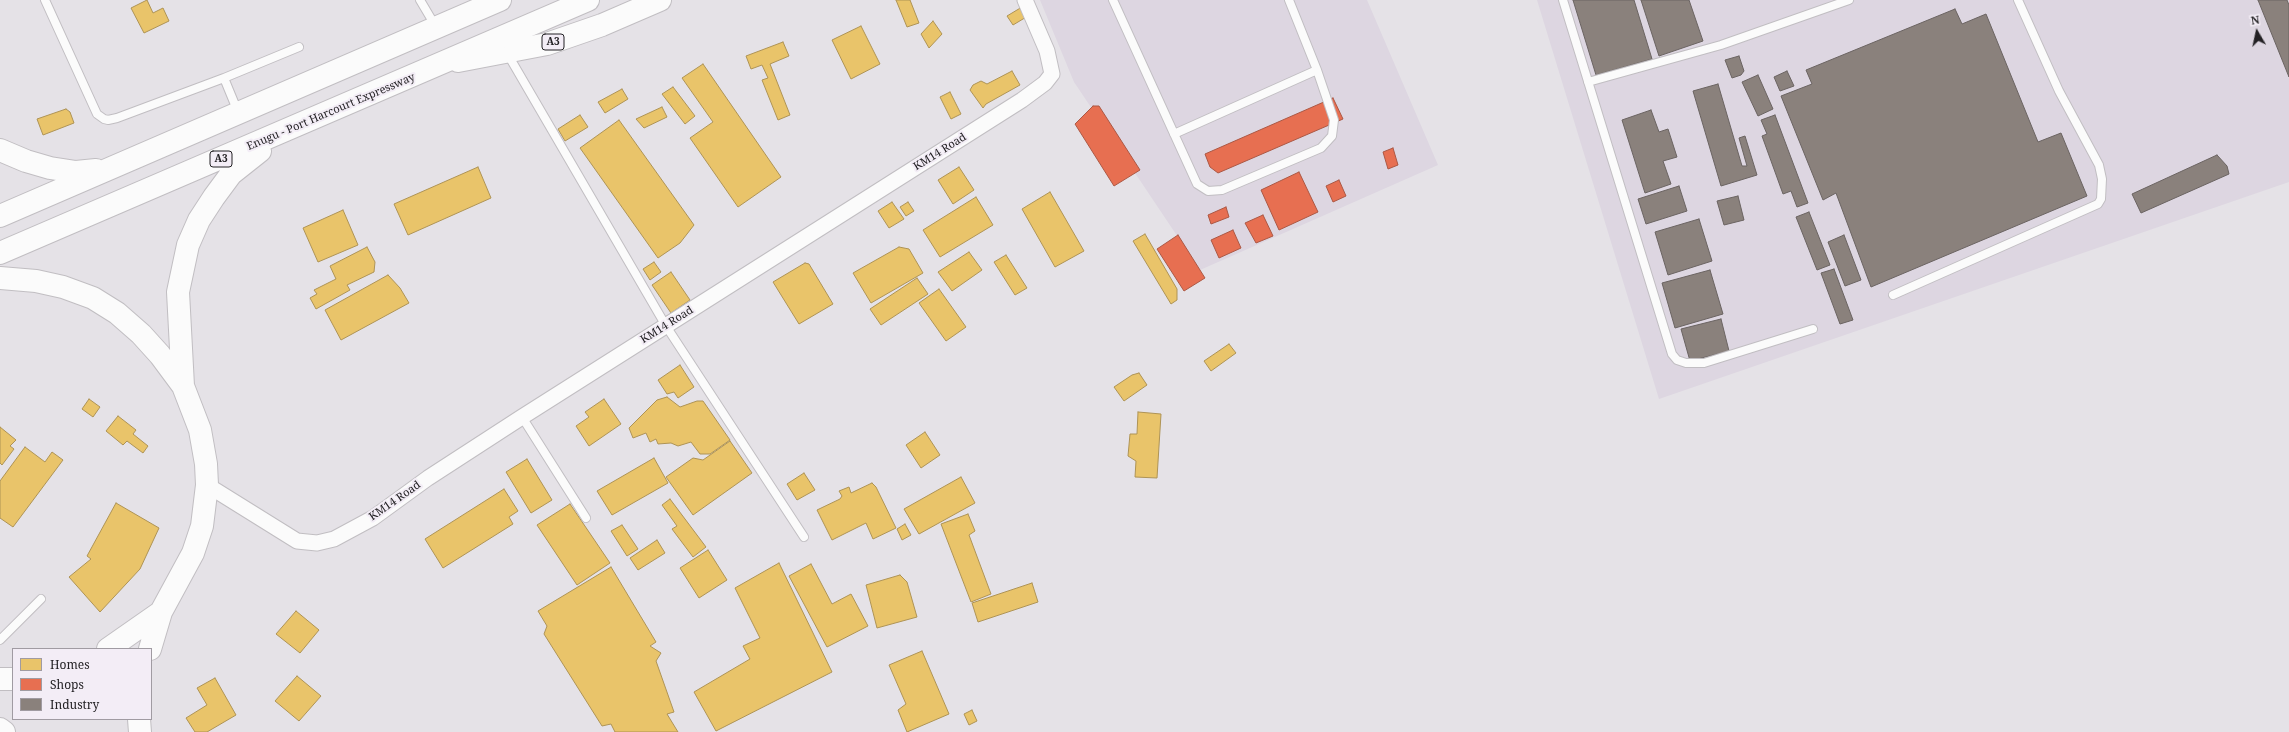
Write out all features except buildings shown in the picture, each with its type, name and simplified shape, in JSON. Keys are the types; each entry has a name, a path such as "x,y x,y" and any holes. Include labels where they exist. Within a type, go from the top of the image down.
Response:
{"main road":[{"path":"437,28 487,0"},
{"path":"0,216 500,0"},
{"name":"Enugu - Port Harcourt Expressway","path":"0,254 588,0"},
{"name":"Enugu - Port Harcourt Expressway","path":"442,64 547,44 602,25 660,0"},
{"path":"183,386 178,292 188,245 199,220 231,174 288,130"},
{"path":"0,150 26,161 50,168 76,172 109,169"},
{"path":"0,278 36,281 63,287 93,298 118,313 141,334 160,355 183,386 200,430 207,485 202,526 194,553 161,612 150,648"},
{"path":"109,648 161,612"},
{"path":"0,680 12,680"},
{"path":"139,720 140,732"},
{"path":"0,729 4,732"}],"street":[{"name":"KM14 Road","path":"207,485 297,541 317,544 334,539 373,518 428,478 522,417 1022,100 1045,83 1052,74 1047,51 1025,0"}],"lane":[{"path":"45,0 97,114 108,120 224,78 299,47"},
{"path":"420,0 437,28"},
{"path":"1113,0 1198,184 1208,191 1222,190 1321,148 1332,136 1334,120 1317,70 1289,0"},
{"path":"1563,0 1672,354 1678,360 1686,363 1704,363 1813,329"},
{"path":"1588,82 1722,44 1849,0"},
{"path":"1893,295 2098,204 2101,199 2102,180 2098,165 2059,91 2018,0"},
{"path":"506,52 666,326 804,537"},
{"path":"1174,134 1317,70"},
{"path":"224,78 238,113"},
{"path":"522,417 586,518"},
{"path":"0,640 41,600"}],"shaded area":[{"path":"1040,0 1367,0 1438,165 1200,270 1074,82"},
{"path":"1537,0 2289,0 2289,182 1659,399"}]}
